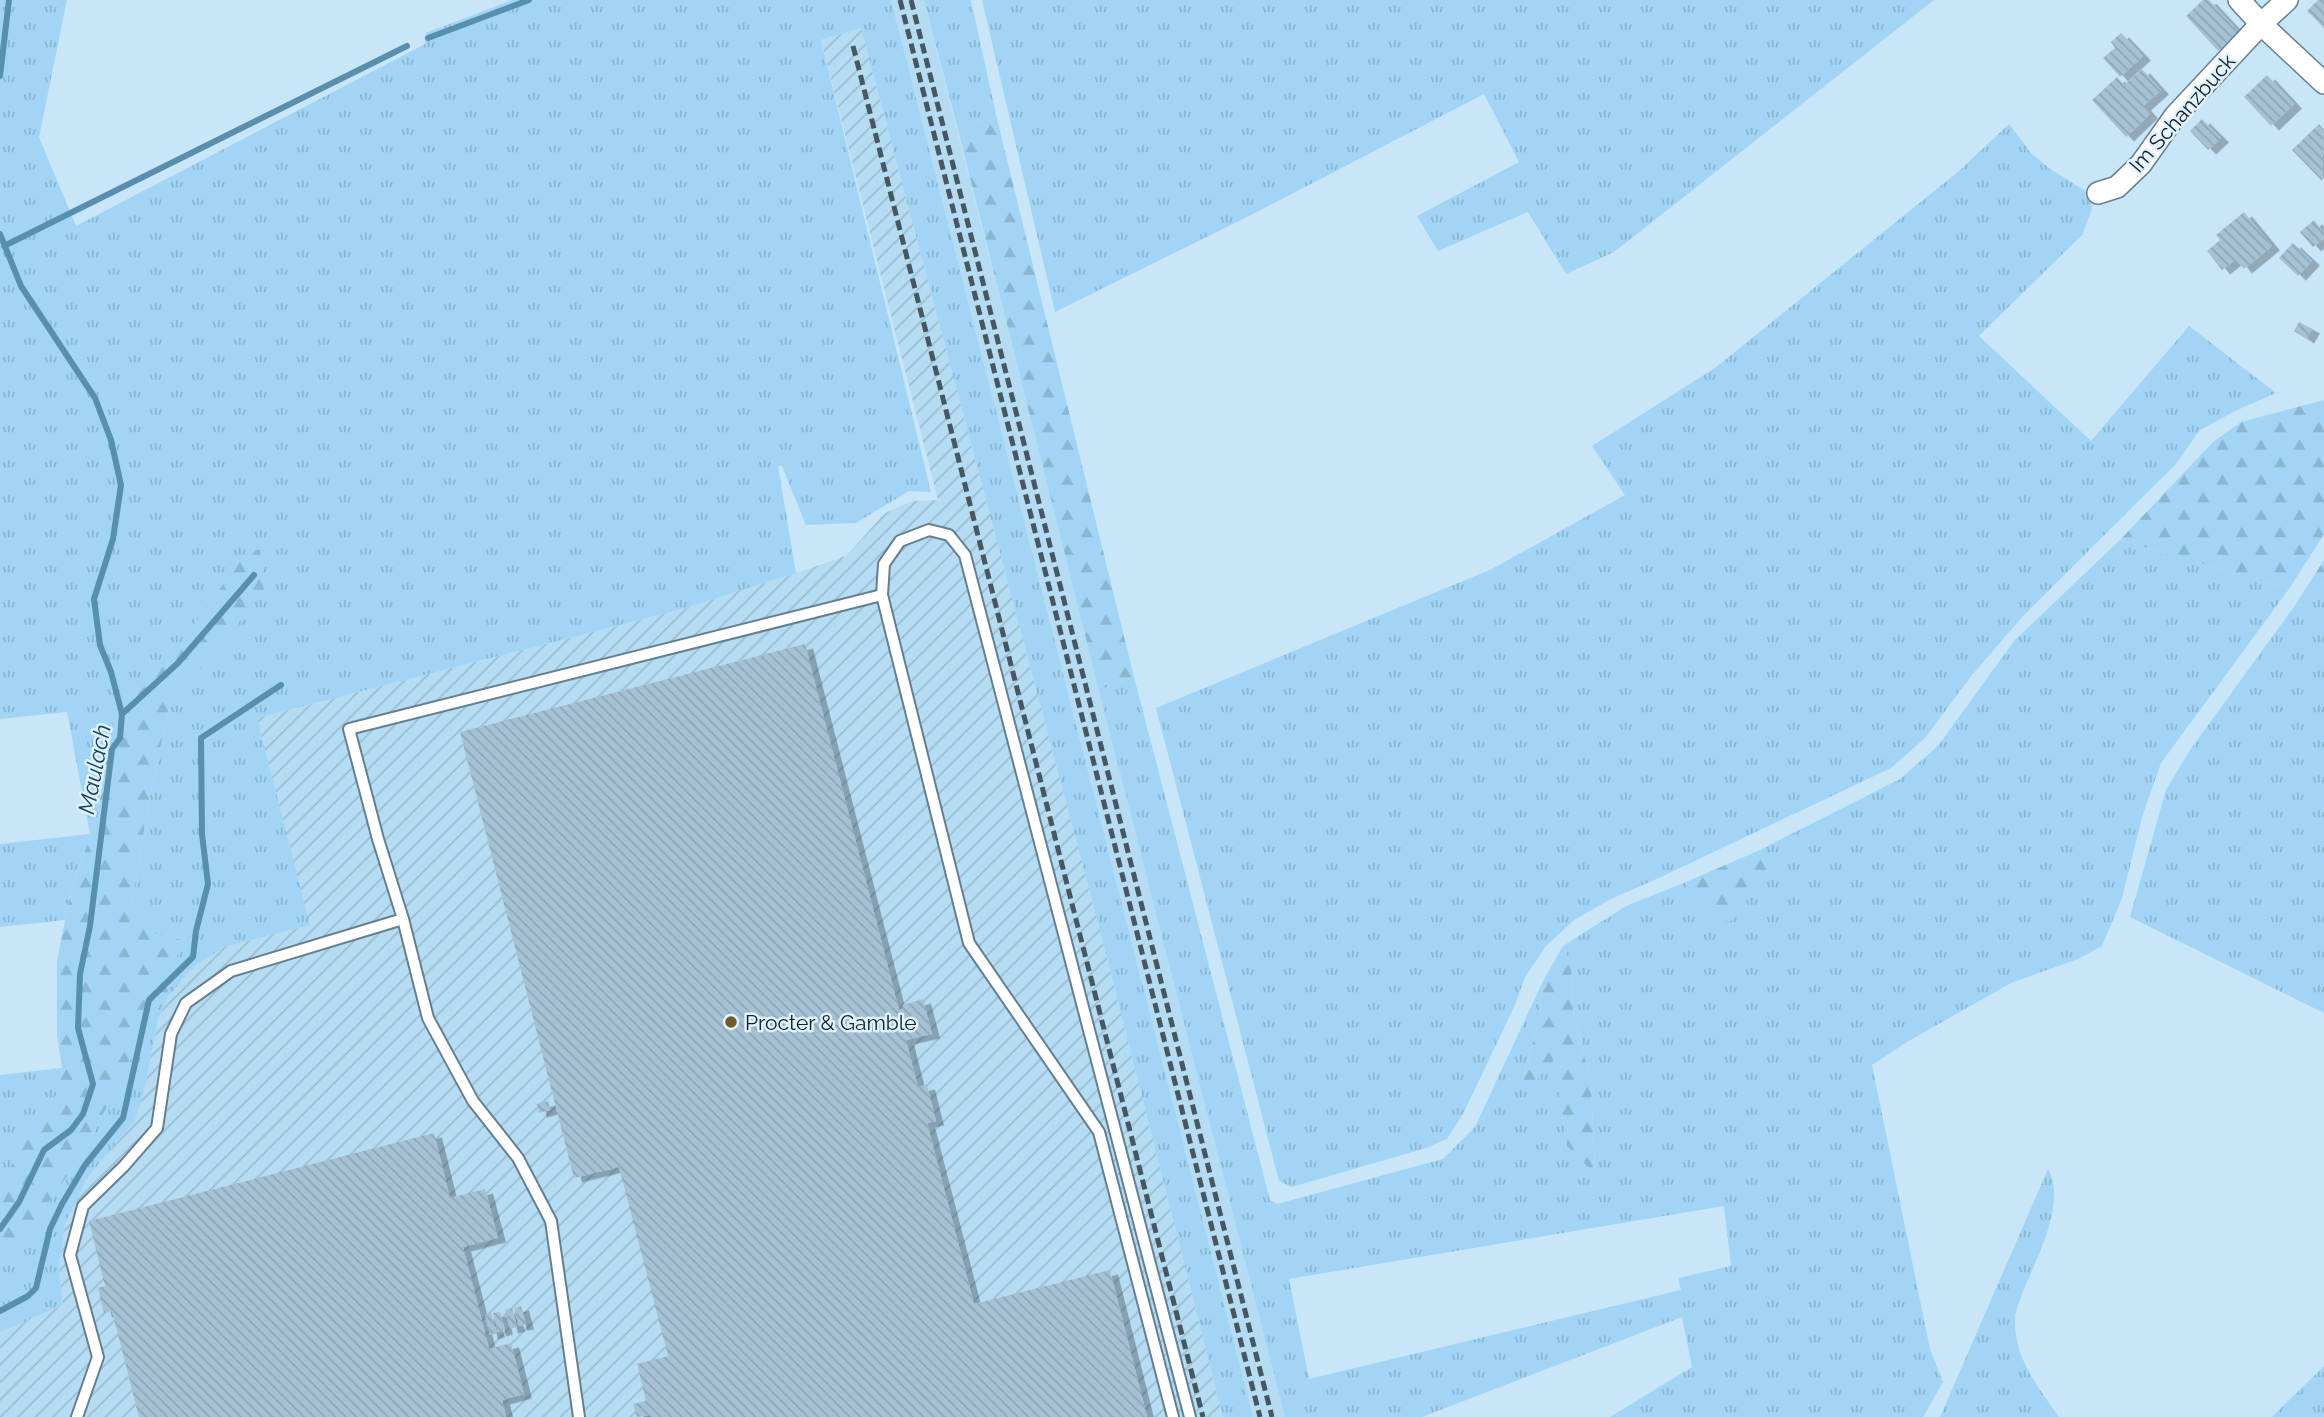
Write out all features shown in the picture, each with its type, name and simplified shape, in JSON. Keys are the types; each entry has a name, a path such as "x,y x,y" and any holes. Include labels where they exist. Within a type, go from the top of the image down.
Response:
{"street":[{"path":"2239,0 2324,83"},
{"name":"Im Schanzbuck","path":"2098,193 2117,187 2141,164 2175,116 2287,0"}],"lane":[{"path":"1173,1417 1099,1132 970,943 882,595 884,564 900,541 929,530 949,535 965,555 1190,1417"},
{"path":"579,1417 551,1221 518,1158 473,1101 428,1018 349,729 882,595"},
{"path":"77,1417 97,1357 70,1255 83,1206 124,1166 157,1128 171,1034 186,1003 231,971 403,919"}],"shaded area":[{"path":"891,0 924,0 1285,1417 1253,1417"},
{"path":"861,28 1102,938 1223,1417 0,1417 0,1332 63,1305 59,1268 65,1224 88,1177 135,1120 144,1092 158,1019 168,997 193,966 224,947 309,925 257,718 682,609 796,573 846,556 885,513 912,501 938,500 821,40"}],"green space":[{"path":"0,0 67,0 39,137 76,226 425,44 426,33 512,0 891,0 1253,1417 1223,1417 1102,938 861,28 821,40 931,492 909,491 856,523 806,525 782,466 778,466 796,573 682,609 257,718 310,925 224,947 193,967 168,997 158,1019 144,1092 135,1120 88,1177 65,1224 59,1268 63,1305 0,1332 0,1269 84,1153 138,1043 168,990 132,901 168,711 183,681 206,665 169,658 115,720 104,762 98,814 71,890 65,920 0,927 0,844 90,834 67,712 0,719"},
{"path":"924,0 971,0 997,119 957,126"},
{"path":"982,0 1934,0 1614,252 1566,274 1528,212 1438,251 1417,216 1519,162 1484,94 1251,215 1055,312"},
{"path":"997,119 1134,677 1099,690 957,126"},
{"path":"2009,124 2031,153 2050,169 2089,193 2092,209 2082,235 1979,336 2091,441 2189,326 2276,393 2199,431 2176,464 2024,615 1972,675 1925,738 1891,768 1611,899 1574,920 1546,946 1525,977 1515,1005 1463,1114 1447,1139 1426,1148 1292,1187 1279,1181 1156,708 1492,569 1625,495 1592,446 1715,368 1959,171"},
{"path":"2324,400 2324,534 2289,589 2120,540 2213,442 2241,422"},
{"path":"2120,540 2289,589 2161,763 2143,814 2122,898 2102,946 2078,959 2011,983 1872,1065 1930,1349 1943,1382 1923,1417 1610,1417 1692,1367 1682,1317 1422,1417 1285,1417 1099,690 1134,677 1270,1200 1277,1204 1443,1159 1475,1127 1543,981 1539,1019 1522,1082 1535,1081 1554,1059 1567,1146 1595,1173 1591,1083 1572,1005 1571,965 1563,946 1626,906 1686,882 1699,905 1768,873 1760,850 1900,779 1938,746 2014,641","holes":["1724,1206 1731,1266 1678,1278 1681,1290 1309,1379 1289,1279"]},
{"path":"249,549 260,550 264,590 206,665 183,681 168,711 148,806 132,901 146,931 181,940 168,991 138,1043 84,1153 0,1269 0,1195 23,1136 38,1110 56,1096 62,1068 57,1035 57,961 71,890 98,814 109,738 115,720 169,658"},
{"path":"2324,560 2324,583 2306,606 2296,604"},
{"path":"2324,583 2324,1013 2130,917 2166,790 2190,750 2296,604 2306,606"},
{"path":"1760,850 1768,873 1729,923 1699,905 1686,882"},
{"path":"1563,946 1571,965 1572,1005 1591,1083 1595,1174 1567,1146 1554,1060 1535,1082 1522,1083 1539,1019 1543,981"},
{"path":"62,1068 56,1096 38,1110 23,1136 0,1195 0,1075"},
{"path":"2048,1169 2053,1182 2052,1213 2042,1246 2018,1304 2015,1320 2023,1359 2059,1417 1940,1417"},
{"path":"2324,1366 2324,1417 2272,1417"}],"building":[{"path":"2203,0 2209,0 2239,32 2218,51 2186,16"},
{"path":"2318,0 2324,0 2324,28 2307,11"},
{"path":"2121,33 2143,56 2120,77 2103,58 2115,48 2111,42"},
{"path":"2142,69 2161,90 2143,106 2150,114 2126,137 2092,100 2117,77 2124,85"},
{"path":"2267,75 2294,104 2271,126 2244,97"},
{"path":"2202,119 2221,138 2208,150 2190,131"},
{"path":"2319,124 2324,130 2322,181 2292,150"},
{"path":"2244,212 2272,246 2244,269 2236,259 2222,270 2207,251 2220,240 2216,235"},
{"path":"2314,220 2324,233 2324,238 2313,247 2300,232"},
{"path":"2293,243 2312,261 2298,276 2279,258"},
{"path":"2299,322 2312,329 2306,339 2294,331"},
{"name":"Procter & Gamble","path":"805,644 899,1010 904,1009 903,1005 923,999 932,1034 906,1040 918,1087 927,1085 936,1121 927,1123 974,1304 1110,1270 1147,1417 637,1417 633,1404 646,1401 637,1364 668,1356 619,1167 574,1178 460,732"},
{"path":"548,1101 550,1110 539,1113 537,1104"},
{"path":"434,1133 450,1198 485,1189 498,1238 463,1247 489,1349 511,1343 524,1394 502,1400 506,1417 139,1417 112,1311 104,1313 98,1288 105,1286 89,1221"},
{"path":"521,1306 526,1325 519,1326 514,1308"},
{"path":"512,1308 517,1327 510,1329 505,1310"},
{"path":"500,1312 505,1330 498,1332 493,1313"},
{"path":"491,1313 497,1333 490,1335 485,1315"}],"waterway":[{"name":"Maulach","path":"0,76 9,0"},
{"path":"428,38 529,0"},
{"path":"4,246 407,46"},
{"name":"Maulach","path":"0,234 21,286 95,398 111,440 121,485 113,539 94,599 100,645 111,672 122,714 120,738 112,749 90,926 80,974 78,1028 93,1084 83,1114 71,1130 44,1150 19,1202 0,1229"},
{"path":"122,714 178,663 254,575"},
{"path":"0,1311 28,1296 36,1288 50,1229 62,1204 85,1165 123,1118 149,1000 193,957 196,931 208,884 202,834 201,738 281,685"}],"railway":[{"path":"900,0 1260,1417"},
{"path":"911,0 1272,1417"},
{"path":"853,46 1203,1417"}],"place":[{"name":"Procter & Gamble","path":"731,1022"}]}
